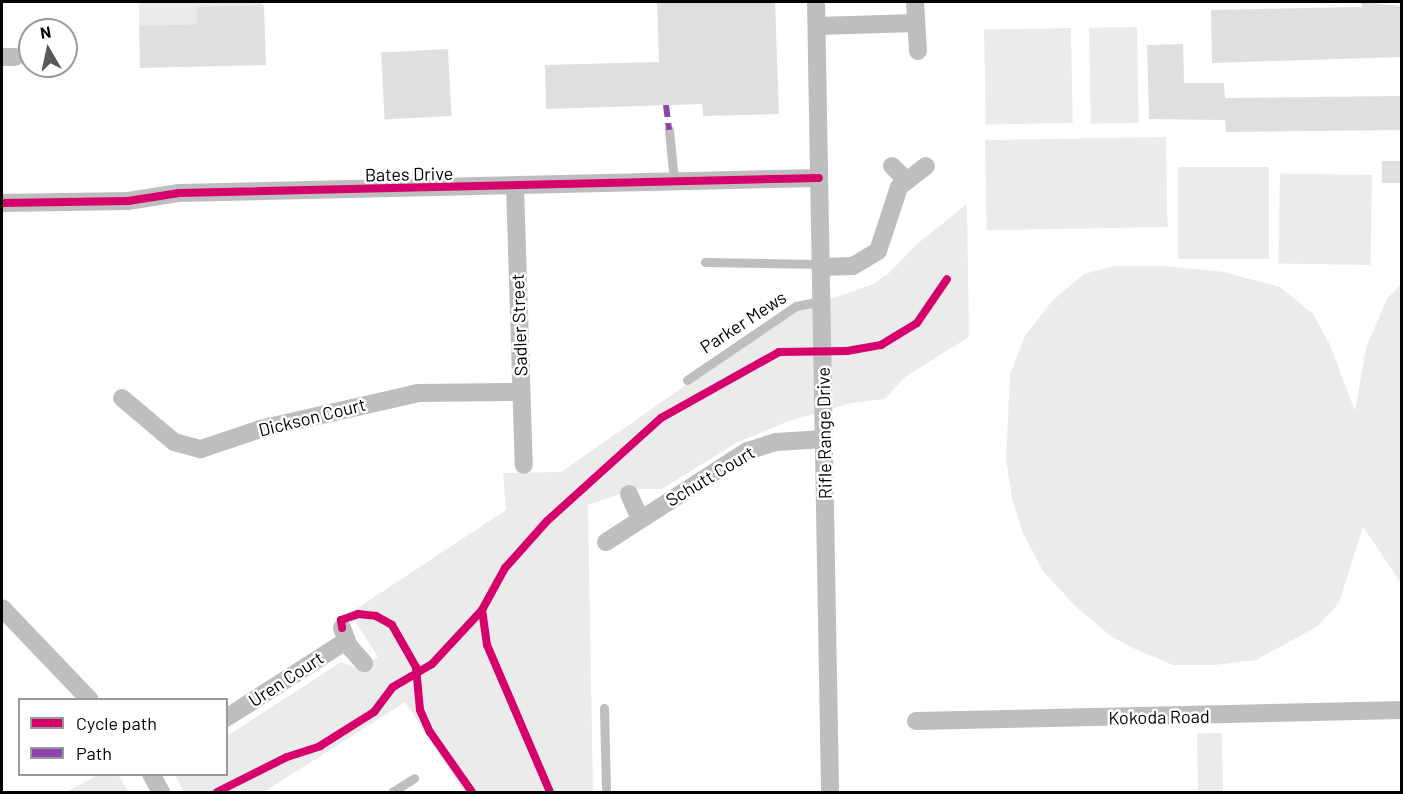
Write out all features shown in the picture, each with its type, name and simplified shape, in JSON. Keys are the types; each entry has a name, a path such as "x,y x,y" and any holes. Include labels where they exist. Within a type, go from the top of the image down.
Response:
{"street":[{"name":"Rifle Range Drive","path":"816,2 830,792"},
{"path":"915,2 918,51"},
{"path":"817,26 916,23"},
{"path":"892,166 906,180"},
{"path":"820,265 855,265 878,251 895,194 906,180 926,166"},
{"name":"Bates Drive","path":"2,203 128,201 179,193 819,178"},
{"name":"Sadler Street","path":"515,186 524,465"},
{"name":"Dickson Court","path":"122,398 174,442 201,449 260,429 406,396 521,392"},
{"name":"Schutt Court","path":"606,542 747,451 776,442 824,439"},
{"path":"629,495 640,519"},
{"path":"2,608 89,698"},
{"name":"Uren Court","path":"228,717 344,634 364,663"},
{"name":"Kokoda Road","path":"916,721 1401,710"},
{"path":"152,776 161,792"}],"lane":[{"path":"669,130 674,181"},
{"path":"705,262 820,265"},
{"name":"Parker Mews","path":"687,380 796,306 822,301"},
{"path":"604,708 606,792"},
{"path":"392,792 414,778"}],"shaded area":[{"path":"139,2 262,2 262,5 197,7 197,24 139,26"},
{"path":"1137,27 1139,123 1091,124 1089,28"},
{"path":"1071,28 1073,123 986,125 984,30"},
{"path":"1166,137 1168,227 987,230 985,140"},
{"path":"1178,167 1269,167 1269,259 1178,259"},
{"path":"1280,173 1372,175 1370,265 1278,263"},
{"path":"967,204 969,337 905,377 885,399 851,403 789,421 736,443 662,489 634,489 588,505 593,792 464,792 405,702 264,792 184,792 176,776 228,776 228,735 341,662 359,669 378,657 350,613 506,510 503,473 561,472 788,314 871,285 888,274 917,244"},
{"path":"1114,266 1164,266 1224,272 1280,287 1313,314 1330,345 1355,411 1366,348 1387,299 1401,284 1401,583 1363,527 1339,603 1318,626 1256,660 1214,665 1173,665 1112,637 1075,606 1043,571 1023,533 1012,498 1006,459 1010,375 1025,336 1052,301 1084,274"},
{"path":"1197,733 1222,733 1223,792 1198,792"},
{"path":"96,776 119,776 129,792 66,792"}],"building":[{"path":"657,2 775,2 779,114 703,116 702,104 546,109 545,65 659,62"},
{"path":"1361,2 1401,6 1401,57 1212,63 1211,10 1362,7"},
{"path":"264,5 266,65 140,68 139,26 197,24 197,7"},
{"path":"1183,44 1184,83 1224,83 1225,98 1401,96 1401,130 1226,132 1225,120 1149,119 1147,45"},
{"path":"448,49 452,116 385,119 381,53"},
{"path":"1382,161 1401,161 1401,183 1382,183"}],"marked path":[{"path":"666,105 669,130"}],"cycle path":[{"path":"2,203 128,201 179,193 819,178"},
{"path":"550,792 487,645 482,610 505,568 547,521 661,418 779,352 847,351 881,345 917,323 947,279"},
{"path":"217,792 287,757 320,746 374,712 393,687 432,664 482,610"},
{"path":"342,628 341,620 358,614 376,616 392,625 416,667 420,710 430,732 472,792"}]}
